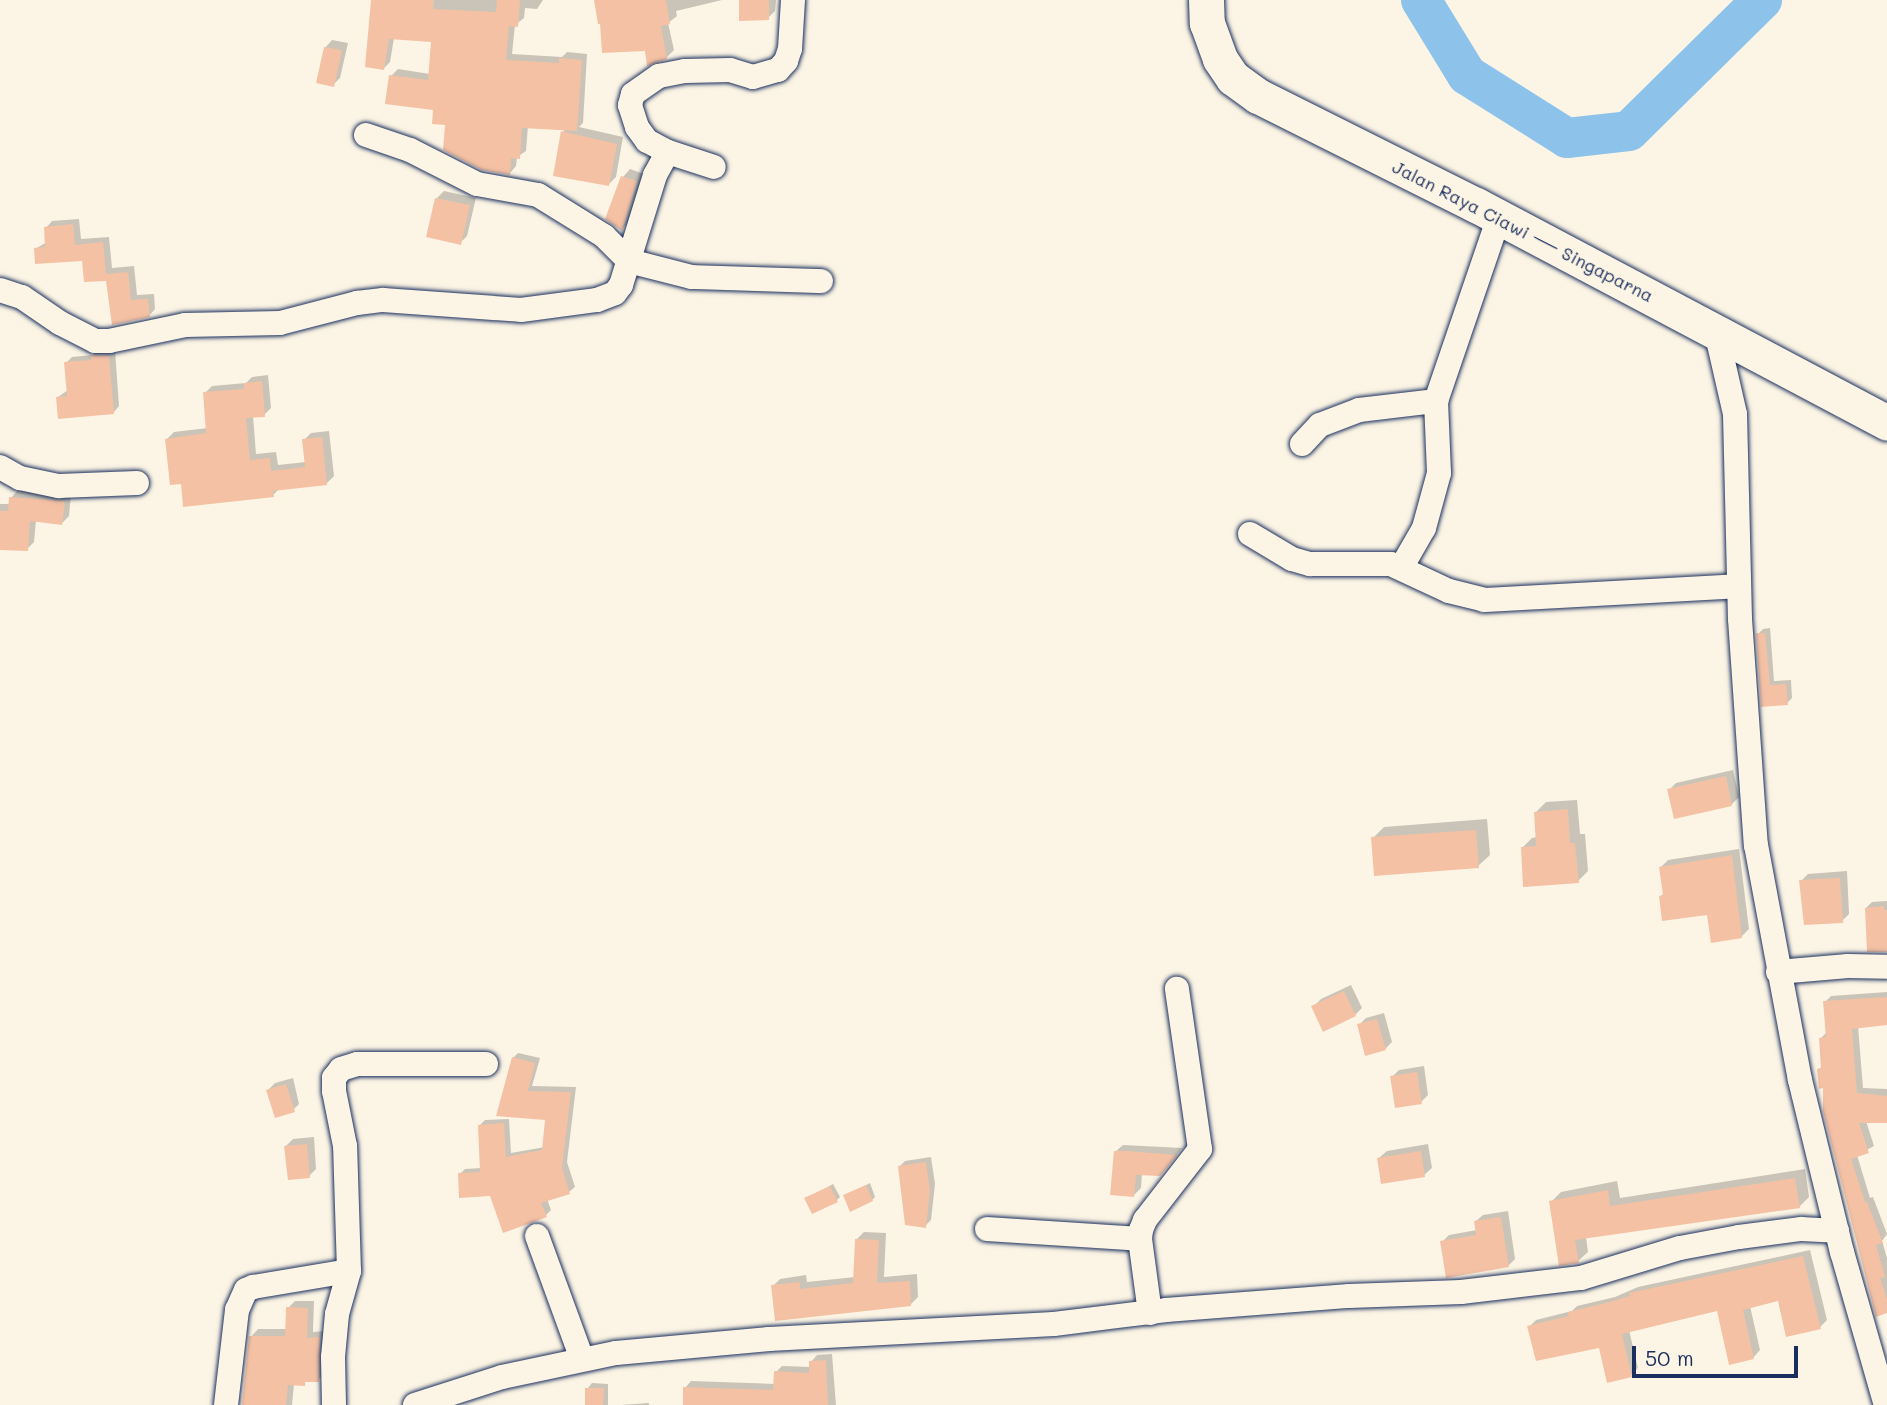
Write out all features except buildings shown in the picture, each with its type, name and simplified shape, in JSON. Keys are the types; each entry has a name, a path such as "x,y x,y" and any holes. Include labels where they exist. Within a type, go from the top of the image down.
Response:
{"main road":[{"name":"Jalan Raya Ciawi — Singaparna","path":"1206,0 1207,23 1214,45 1233,78 1269,101 1499,217 1887,423"}],"street":[{"path":"714,167 668,152 647,141 636,127 630,105 633,94 659,76 685,71 730,70 753,77 778,70 786,61 790,49 793,0"},
{"path":"366,135 410,150 477,184 538,195 604,236 629,261 692,277 821,281"},
{"path":"0,290 22,297 60,323 95,341 109,341 185,325 280,323 358,303 383,300 521,310 597,300 615,293 629,261 655,175 668,152"},
{"path":"1401,568 1424,528 1439,472 1436,401 1499,217"},
{"path":"1716,331 1735,414 1739,586 1756,845 1800,1080 1837,1231 1886,1405"},
{"path":"1302,444 1320,425 1359,410 1436,401"},
{"path":"0,467 20,478 59,486 137,483"},
{"path":"1250,534 1292,559 1310,564 1379,562 1401,568 1449,591 1484,600 1739,586"},
{"path":"1778,972 1848,966 1887,967"},
{"path":"1150,1313 1140,1239 1145,1220 1200,1149 1177,989"},
{"path":"334,1405 333,1357 337,1314 349,1271 345,1146 334,1078 341,1069 357,1064 485,1064"},
{"path":"987,1229 1140,1239"},
{"path":"415,1405 502,1377 616,1353 769,1339 1054,1324 1349,1296 1487,1289 1581,1278 1630,1261 1739,1237 1801,1229 1837,1231"},
{"path":"537,1236 582,1359"},
{"path":"226,1405 237,1310 246,1290 349,1271"}],"waterway":[{"path":"1421,0 1467,75 1567,138 1629,131 1762,0"}]}
